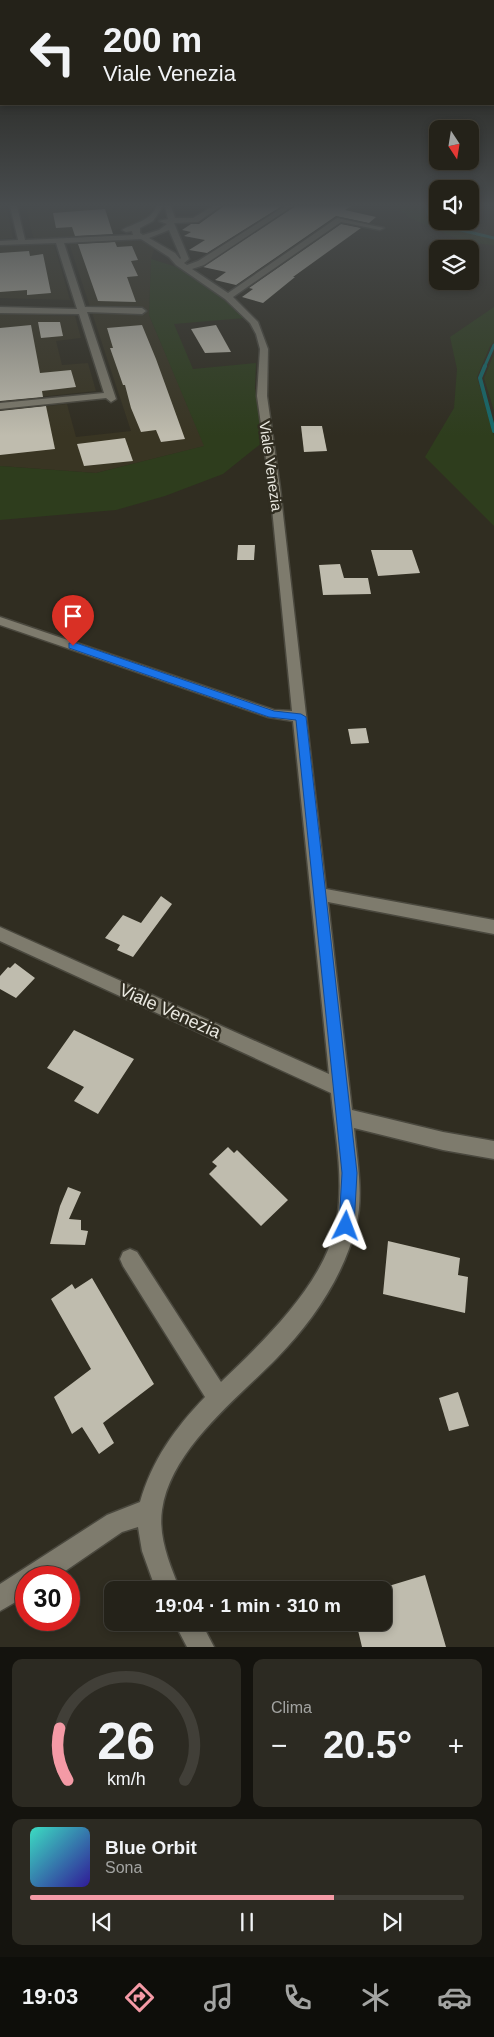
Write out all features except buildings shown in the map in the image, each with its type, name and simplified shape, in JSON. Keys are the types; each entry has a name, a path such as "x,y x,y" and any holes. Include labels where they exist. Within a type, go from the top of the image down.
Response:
{"street":[{"path":"0,406 110,397 73,283"},
{"name":"Viale Venezia","path":"164,1581 159,1569 151,1534 150,1510 161,1473 186,1436 289,1329 318,1287 336,1252 346,1226 349,1173 301,717 275,488 262,396 264,349 254,322 228,298 207,283"},
{"path":"228,298 250,283"},
{"path":"69,302 81,308"},
{"path":"0,310 81,308 142,311"},
{"path":"84,350 95,349"},
{"path":"0,621 273,714 301,717"},
{"path":"320,894 494,927"},
{"name":"Viale Venezia","path":"0,934 340,1088"},
{"path":"343,1117 443,1141 494,1150"},
{"path":"130,1259 220,1400"},
{"path":"50,1566 115,1523 150,1510"},
{"path":"0,1599 15,1589"},
{"path":"191,1631 201,1647"}],"shaded area":[{"path":"0,283 65,283 70,300 0,298"},
{"path":"82,283 150,283 149,315 205,446 96,473 0,466 0,411 67,404 76,437 131,431"},
{"path":"0,314 75,316 81,338 56,341 62,365 88,363 96,391 0,401"}],"green space":[{"path":"150,283 202,283 217,293 245,318 174,324 193,369 256,363 255,388 263,442 223,474 165,496 116,510 0,520 0,466 96,473 204,446 149,315"},
{"path":"494,307 494,342 490,346 477,377 494,436 494,526 425,457 454,408 457,369 450,337"},
{"path":"494,354 494,411 484,378"}],"waterway":[{"path":"484,368 494,345"},
{"path":"485,366 480,378 494,431"}],"route":[{"path":"73,646 273,714 301,717 349,1173 346,1226"}]}
